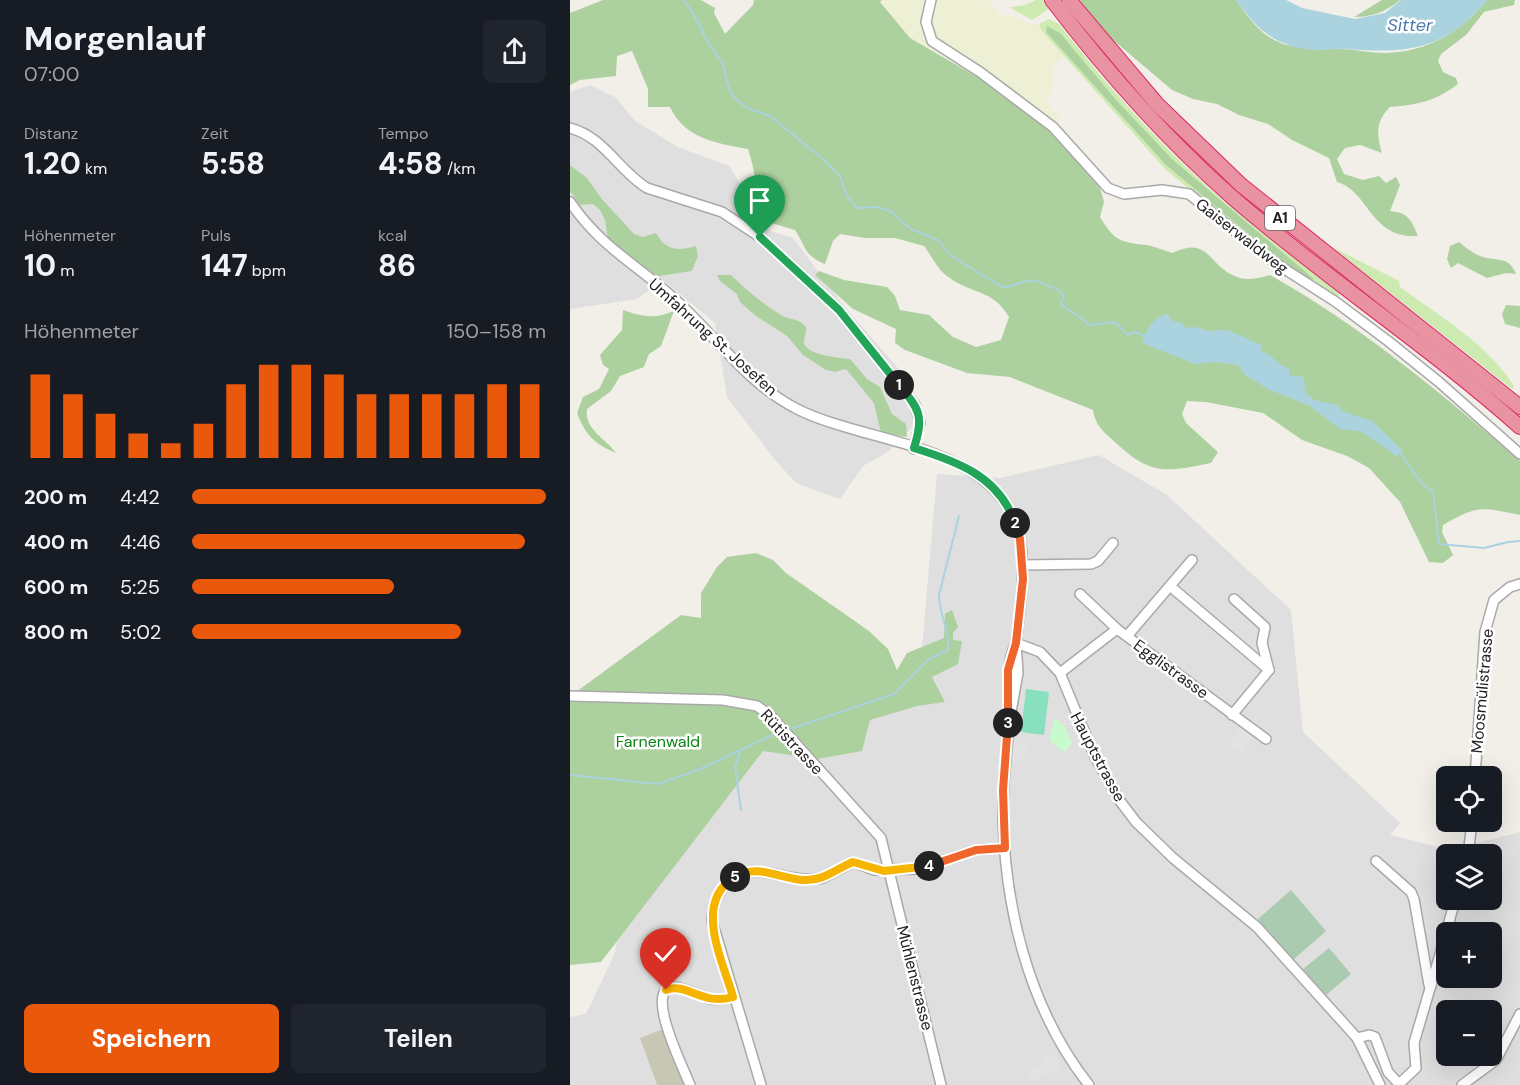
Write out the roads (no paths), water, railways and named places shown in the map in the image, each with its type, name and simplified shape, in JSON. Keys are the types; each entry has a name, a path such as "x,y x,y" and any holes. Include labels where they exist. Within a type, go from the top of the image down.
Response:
{"highway":[{"name":"A1","path":"1052,0 1127,92 1223,188 1298,251 1453,370 1520,427"},
{"name":"A1","path":"1069,0 1157,104 1241,185 1520,407"}],"street":[{"name":"Gaiserwaldweg","path":"932,0 926,22 932,41 980,72 1053,127 1108,188 1124,194 1162,190 1189,194 1269,259 1336,302 1388,341 1439,382 1520,454"},
{"path":"570,128 611,154 637,182 647,188 734,219 802,275 839,310 915,405 920,423 914,448 966,466 998,492 1018,530 1023,565 1016,643 1018,673 1009,718 1003,790 1005,848 1017,929 1034,984 1058,1041 1089,1085"},
{"name":"Umfahrung St. Josefen","path":"570,202 592,232 678,302 761,386 814,417 914,448"},
{"path":"1023,565 1091,564 1098,561 1113,543"},
{"path":"1127,636 1192,560"},
{"name":"Moosmülistrasse","path":"1476,766 1485,632 1494,600 1510,587 1520,584"},
{"path":"1170,586 1269,670"},
{"name":"Egglistrasse","path":"1080,594 1116,629 1266,739"},
{"path":"1234,599 1265,627 1262,644 1269,670"},
{"path":"1059,673 1116,629"},
{"name":"Hauptstrasse","path":"1016,643 1040,652 1059,673 1094,755 1116,794 1136,822 1173,858 1257,927 1357,1038 1380,1085"},
{"path":"1232,715 1269,670"},
{"name":"Rütistrasse","path":"570,696 723,700 757,706 771,716 881,838 890,871"},
{"path":"761,1085 712,921 717,896 731,879 754,871 813,879 823,878 853,862 874,870 918,869 976,850 1005,848"},
{"path":"1376,861 1411,892 1431,986"},
{"name":"Mühlenstrasse","path":"890,871 941,1085"},
{"path":"1357,1038 1369,1035 1375,1037 1388,1072 1398,1084 1411,1075 1416,1068 1414,1043 1436,968"},
{"path":"690,1085 663,1015 660,1000 662,995 666,990 677,987 714,1001 733,997"},
{"path":"1462,1085 1496,1060 1520,1014"},
{"path":"1475,1077 1482,1084"}],"water":[{"name":"Sitter","path":"1236,0 1286,0 1302,8 1355,19 1385,13 1401,0 1487,0 1456,29 1424,45 1389,50 1316,50 1293,46 1273,38 1257,26"},
{"path":"1167,314 1172,321 1180,322 1187,328 1196,327 1212,332 1230,331 1262,345 1261,351 1289,368 1289,375 1304,377 1305,392 1314,400 1337,405 1342,411 1372,421 1403,451 1396,456 1359,431 1340,429 1310,406 1270,390 1245,375 1238,365 1216,362 1195,364 1142,343 1154,322"}],"waterway":[{"path":"684,0 707,41 722,62 730,91 736,99 747,108 770,116 823,159 840,176 847,196 857,208 877,207 890,211 911,229 938,240 950,255 1002,287 1029,281 1041,282 1058,289 1064,296 1061,304 1090,325 1115,322 1128,335 1135,332 1145,336"},
{"path":"1400,453 1423,485 1433,491 1439,544 1484,548 1520,541"},
{"path":"790,729 894,694 929,659 948,650 939,595 959,516"},
{"path":"570,775 658,784 698,770 779,732"},
{"path":"741,749 735,767 741,810"}],"park label":[{"name":"Farnenwald","path":"658,741"}]}
